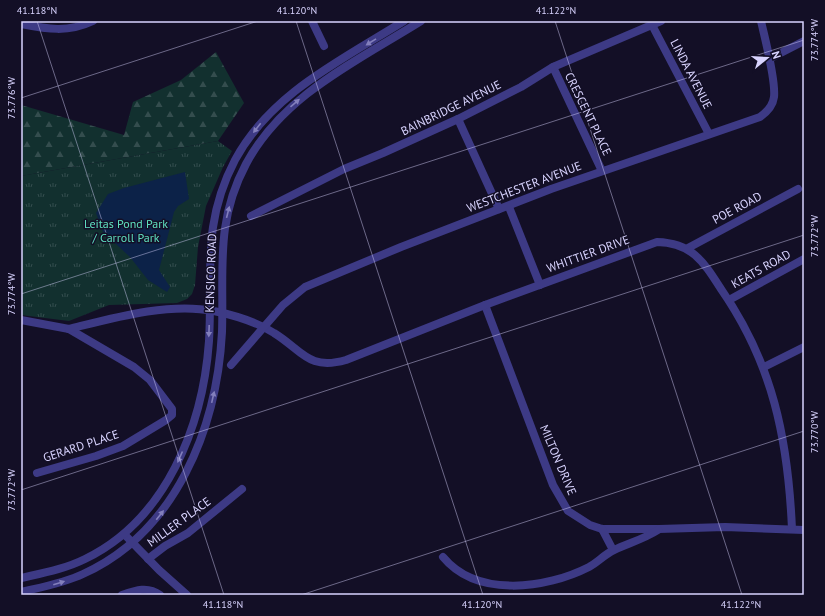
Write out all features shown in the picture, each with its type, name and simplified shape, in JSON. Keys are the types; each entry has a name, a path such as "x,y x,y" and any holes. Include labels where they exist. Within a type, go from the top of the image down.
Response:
{"street":[{"path":"21,24 50,30 67,30 93,21"},
{"path":"312,21 324,46"},
{"name":"KENSICO ROAD","path":"21,592 52,585 84,574 113,558 133,543 152,524 171,501 187,471 200,439 211,403 217,374 216,311 209,256 213,222 225,181 245,143 266,116 295,91 404,21"},
{"name":"KENSICO ROAD","path":"21,578 71,565 96,553 124,534 144,514 164,488 186,442 197,409 204,377 208,342 216,311 226,220 238,180 259,142 280,116 307,93 421,21"},
{"name":"BAINBRIDGE AVENUE","path":"251,216 344,169 458,119 521,86 553,67 661,21"},
{"name":"WESTCHESTER AVENUE","path":"231,365 283,306 305,288 500,209 602,171 709,134 749,122 767,112 774,97 769,59 761,21"},
{"name":"LINDA AVENUE","path":"652,25 709,134"},
{"path":"769,59 804,41"},
{"name":"CRESCENT PLACE","path":"553,67 602,171"},
{"path":"458,119 500,209"},
{"name":"POE ROAD","path":"688,248 798,189"},
{"path":"509,206 540,285"},
{"name":"WHITTIER DRIVE","path":"69,329 141,312 173,310 216,311 274,332 310,359 332,364 346,360 485,305 657,242 673,242 688,248"},
{"path":"688,248 711,274 729,300 747,330 764,367 781,428 789,487 792,529"},
{"name":"KEATS ROAD","path":"729,300 804,259"},
{"name":"MILTON DRIVE","path":"485,305 553,485 568,511 581,521 602,529 725,527 804,530"},
{"path":"21,320 69,329"},
{"name":"GERARD PLACE","path":"38,473 123,446 150,431 172,415 172,409 150,380 134,367 69,329"},
{"path":"764,367 804,347"},
{"name":"MILLER PLACE","path":"148,559 165,546 188,533 242,489"},
{"path":"602,529 613,550"},
{"path":"443,557 450,565 464,575 477,580 500,585 534,585 568,577 591,566 613,550 647,537 659,529"},
{"path":"124,534 186,595"},
{"path":"122,595 141,589 154,590 160,595"}],"green space":[{"path":"216,52 244,103 218,141 21,176 21,105 124,135 133,102 181,80"},
{"name":"Leitas Pond Park / Carroll Park","path":"218,141 232,151 223,167 206,206 198,247 195,285 192,294 187,299 177,303 109,305 69,321 21,315 21,176"}],"water":[{"path":"185,172 189,199 178,206 174,212 159,270 170,287 167,292 148,280 130,257 103,232 96,213 108,194 124,188"}]}
